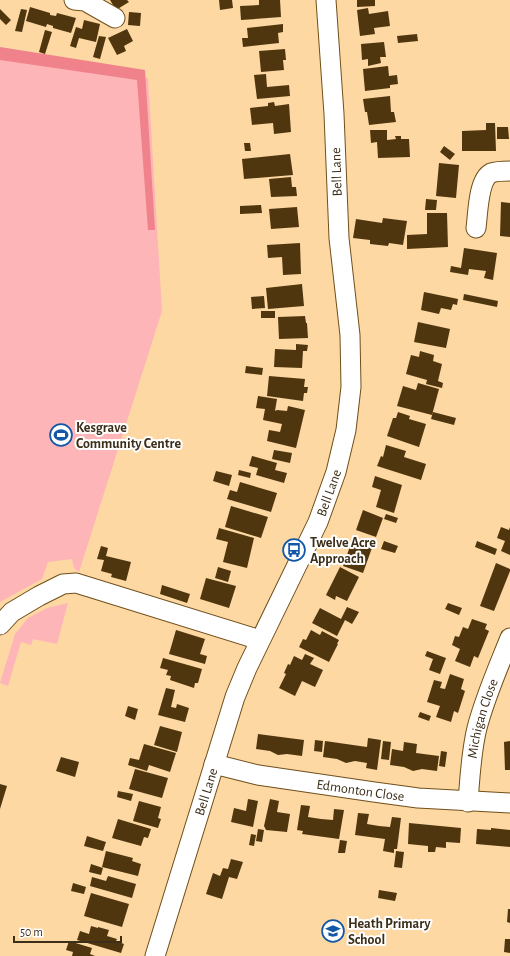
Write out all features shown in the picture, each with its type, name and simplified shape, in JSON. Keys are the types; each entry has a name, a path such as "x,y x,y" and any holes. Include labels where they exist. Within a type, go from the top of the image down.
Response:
{"street":[{"path":"81,0 115,18"},
{"name":"Bell Lane","path":"155,956 234,697 260,640 318,522 328,496 342,450 351,387 350,335 339,238 334,114 326,0"},
{"path":"476,228 482,186 485,178 491,173 510,171"},
{"path":"0,625 12,612 39,596 63,584 76,583 260,640"},
{"name":"Michigan Close","path":"468,802 477,728 510,638"},
{"name":"Edmonton Close","path":"214,764 258,776 418,798 468,802 510,803"}],"shaded area":[{"path":"0,47 145,70 155,230 148,230 137,80 0,60"},
{"name":"Kesgrave Community Centre","path":"0,58 148,78 162,311 79,572 74,568 72,559 48,562 42,579 0,602"},
{"path":"68,603 57,644 33,639 31,645 21,642 8,686 0,683 15,634 28,618 47,608"}],"building":[{"path":"110,0 127,0 129,2 116,10"},
{"path":"219,0 232,0 233,8 220,10"},
{"path":"259,0 280,0 281,17 241,20 240,6 259,5"},
{"path":"357,0 375,0 375,6 357,7"},
{"path":"30,7 50,13 50,15 56,16 57,13 76,18 71,33 53,28 53,26 47,24 46,27 26,21"},
{"path":"368,8 369,14 388,11 390,26 374,28 375,34 360,36 357,10"},
{"path":"0,9 11,20 6,25 0,19"},
{"path":"21,9 27,10 22,32 15,31"},
{"path":"129,12 141,13 140,26 128,25"},
{"path":"84,20 100,24 96,42 79,38 76,48 70,46 76,27 82,29"},
{"path":"283,24 283,32 278,33 279,43 243,47 242,38 248,38 247,28"},
{"path":"127,29 133,41 124,46 126,51 117,55 108,38"},
{"path":"45,30 52,32 45,54 39,52"},
{"path":"417,34 418,41 398,43 397,36"},
{"path":"99,36 106,37 100,59 93,57"},
{"path":"384,42 386,57 380,57 381,63 368,66 368,59 362,60 361,44"},
{"path":"285,49 286,60 283,60 284,70 261,72 259,51"},
{"path":"388,66 389,76 397,75 398,84 390,85 390,88 365,91 363,69"},
{"path":"266,74 267,87 289,85 290,96 257,99 254,75"},
{"path":"390,96 391,112 394,112 396,122 369,125 363,99"},
{"path":"274,102 275,106 289,104 291,132 274,134 273,123 252,125 250,108 268,106 268,103"},
{"path":"486,123 495,123 496,151 462,151 462,131 486,130"},
{"path":"497,127 508,127 509,139 497,139"},
{"path":"370,130 387,130 387,140 396,139 395,136 401,136 401,139 409,139 410,157 378,158 377,142 371,143"},
{"path":"244,143 250,143 251,151 245,151"},
{"path":"444,146 455,154 450,160 440,152"},
{"path":"290,154 293,175 244,179 242,159"},
{"path":"439,163 459,165 456,198 436,196"},
{"path":"291,177 292,187 296,187 297,196 271,197 269,179"},
{"path":"426,199 437,200 436,210 425,210"},
{"path":"501,202 510,203 510,237 500,236"},
{"path":"261,205 262,213 240,214 240,206"},
{"path":"297,207 299,227 271,229 269,209"},
{"path":"427,213 447,213 448,247 407,249 407,235 427,234"},
{"path":"383,218 407,221 403,245 389,243 388,246 370,244 370,240 353,238 356,219 382,223"},
{"path":"300,243 301,274 283,275 282,257 268,258 267,245"},
{"path":"464,248 497,253 493,280 484,278 486,271 469,269 468,275 450,272 451,266 461,268"},
{"path":"302,284 304,306 268,309 266,288"},
{"path":"424,292 458,299 457,305 453,304 451,310 441,308 439,314 421,310"},
{"path":"464,294 498,301 497,307 463,300"},
{"path":"264,296 265,308 252,309 251,297"},
{"path":"261,311 275,311 275,318 261,318"},
{"path":"305,316 308,338 279,339 278,317"},
{"path":"418,322 450,329 446,348 414,342"},
{"path":"296,344 308,345 307,351 303,351 302,368 274,367 275,349 296,350"},
{"path":"420,351 434,355 433,361 442,364 438,381 443,383 442,388 426,384 427,380 406,374 411,355 419,357"},
{"path":"246,366 263,368 262,375 245,373"},
{"path":"269,376 305,379 304,387 308,387 307,393 304,393 303,401 267,396"},
{"path":"418,383 439,389 432,415 397,406 403,386 416,390"},
{"path":"258,396 277,399 275,411 287,411 288,406 305,410 296,448 267,441 269,430 280,432 282,424 263,420 265,409 256,408"},
{"path":"398,412 410,416 409,419 426,424 419,447 387,436 393,418 396,418"},
{"path":"433,412 456,418 454,425 431,419"},
{"path":"386,445 406,451 404,457 426,464 421,480 377,466 381,456 383,457"},
{"path":"274,450 292,453 290,463 272,459"},
{"path":"252,456 277,463 275,470 287,473 284,483 256,475 258,468 249,466"},
{"path":"239,470 251,473 250,478 238,475"},
{"path":"216,471 232,475 229,486 213,481"},
{"path":"375,476 402,485 394,513 376,507 381,490 372,487"},
{"path":"240,482 277,493 271,512 227,499 230,490 237,492"},
{"path":"231,506 268,517 261,538 225,527"},
{"path":"363,510 383,518 376,537 356,530"},
{"path":"386,514 398,518 396,523 384,519"},
{"path":"501,527 509,530 510,527 510,555 501,551 505,541 497,538"},
{"path":"219,528 254,538 247,568 223,562 228,542 216,539"},
{"path":"353,538 373,545 363,573 343,566"},
{"path":"384,541 398,546 395,553 381,549"},
{"path":"477,541 497,549 495,555 475,547"},
{"path":"101,546 108,548 106,556 131,562 126,581 111,577 112,574 101,571 104,560 97,559"},
{"path":"496,563 510,569 510,571 494,611 480,606"},
{"path":"218,567 231,571 228,582 215,578"},
{"path":"340,567 359,577 347,601 336,596 335,600 326,595"},
{"path":"206,578 236,586 229,608 200,599"},
{"path":"162,585 190,594 187,603 160,594"},
{"path":"448,603 462,608 459,615 445,609"},
{"path":"347,607 359,612 352,624 345,620 337,636 312,623 320,608 341,619"},
{"path":"472,619 487,624 485,629 489,631 478,658 474,656 470,667 455,661 460,649 452,645 455,636 459,637 463,627 468,629"},
{"path":"176,630 205,639 200,654 207,656 205,664 169,654"},
{"path":"311,630 320,635 322,631 339,640 329,662 299,647 303,639 306,640"},
{"path":"427,651 446,658 440,674 429,670 433,659 425,656"},
{"path":"305,654 314,658 310,664 323,670 315,687 302,681 295,696 279,688 286,674 284,673 288,664 290,665 294,656 302,660"},
{"path":"163,658 202,669 198,683 195,683 194,688 170,680 171,676 166,675 168,670 160,668"},
{"path":"450,674 464,679 461,689 465,691 458,713 454,711 451,722 436,717 440,706 427,702 434,680 442,682 440,688 445,689"},
{"path":"166,688 175,690 171,707 176,708 177,704 189,708 185,722 158,715"},
{"path":"128,706 138,709 135,720 125,716"},
{"path":"420,712 431,716 429,721 418,717"},
{"path":"160,726 182,732 177,752 154,745"},
{"path":"258,734 304,740 302,756 287,754 278,755 270,751 256,749"},
{"path":"368,738 381,740 377,770 366,768 367,763 355,761 346,763 337,759 323,757 325,741 367,747"},
{"path":"315,740 323,741 322,752 314,751"},
{"path":"383,741 391,742 389,760 381,759"},
{"path":"510,741 510,770 505,770 504,742"},
{"path":"404,742 417,744 416,753 439,756 437,771 422,769 413,771 404,767 390,765 392,749 403,751"},
{"path":"144,744 176,753 170,772 149,765 147,771 128,765 130,758 139,760"},
{"path":"441,751 447,752 445,767 439,766"},
{"path":"61,757 79,762 75,777 56,771"},
{"path":"135,769 168,778 162,798 129,789"},
{"path":"0,784 7,786 0,809"},
{"path":"118,791 133,794 131,801 117,797"},
{"path":"248,799 258,801 253,827 231,822 234,808 246,811"},
{"path":"270,799 279,801 277,812 290,814 287,832 266,830 264,826"},
{"path":"139,801 161,807 158,818 161,819 158,828 133,821"},
{"path":"301,805 310,806 308,817 321,819 333,820 334,809 344,810 339,839 302,834 303,831 297,830"},
{"path":"358,813 369,814 367,824 379,826 390,827 392,817 401,818 397,849 394,849 394,853 383,851 385,839 355,835"},
{"path":"118,819 151,829 148,838 144,837 141,846 112,838"},
{"path":"409,823 461,828 460,843 446,842 446,848 436,847 435,852 428,852 428,846 408,844"},
{"path":"491,828 510,830 510,847 476,844 477,829 491,830"},
{"path":"258,829 264,830 262,842 256,841"},
{"path":"251,834 256,835 254,846 249,845"},
{"path":"87,836 106,842 103,851 84,846"},
{"path":"340,840 347,841 345,853 338,853"},
{"path":"106,851 133,858 132,861 141,864 138,876 102,867"},
{"path":"396,851 404,852 402,868 394,867"},
{"path":"231,859 243,862 237,879 229,877 222,899 206,894 213,873 220,876 223,868 228,869"},
{"path":"91,864 103,868 101,875 89,872"},
{"path":"108,876 136,884 132,898 90,886 92,877 106,881"},
{"path":"73,883 86,887 84,894 71,891"},
{"path":"379,890 397,893 395,901 378,898"},
{"path":"91,893 129,904 122,927 84,916"},
{"path":"508,909 510,909 510,923 507,922"},
{"path":"91,926 109,930 107,936 117,939 116,941 124,944 121,953 77,940 80,931 89,934"},
{"path":"505,939 510,939 510,953 504,952"},
{"path":"69,941 92,948 90,954 95,956 72,956 73,952 66,950"}],"place":[{"name":"Kesgrave Community Centre","path":"61,435"},
{"name":"Twelve Acre Approach","path":"294,550"},
{"name":"Heath Primary School","path":"333,931"}]}
